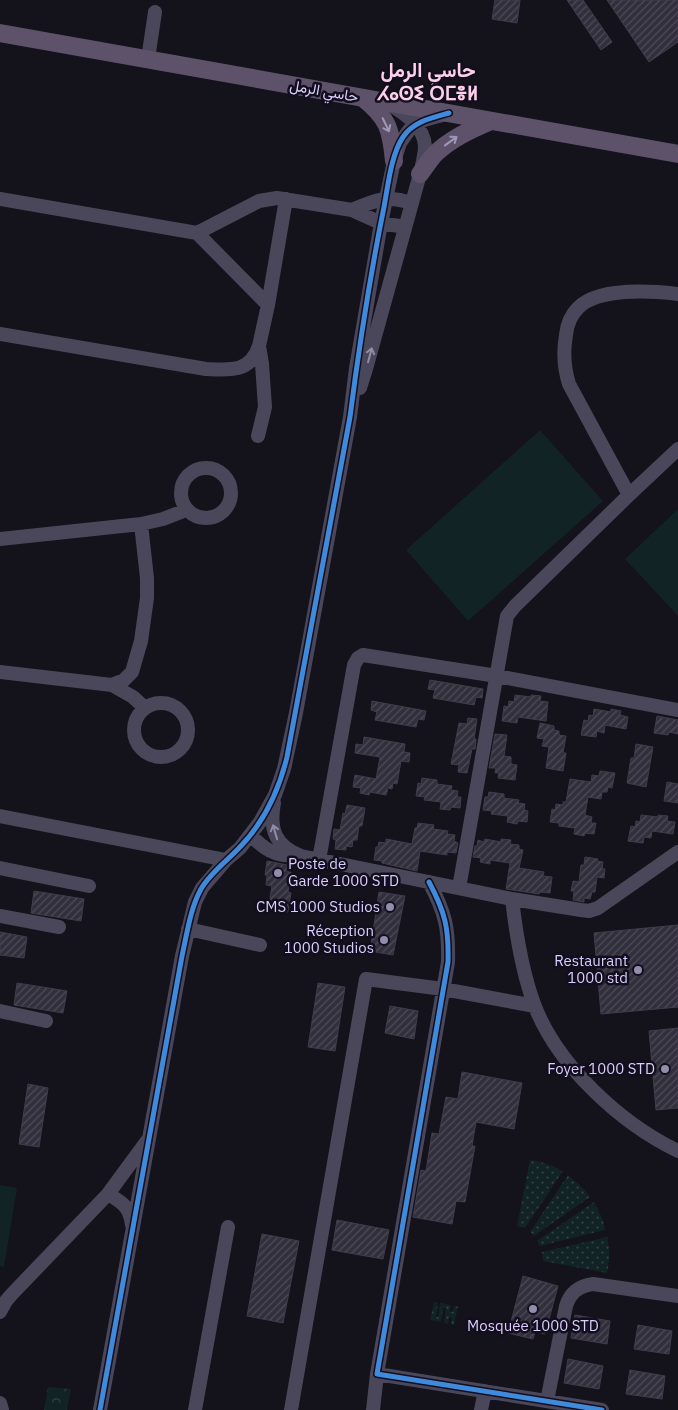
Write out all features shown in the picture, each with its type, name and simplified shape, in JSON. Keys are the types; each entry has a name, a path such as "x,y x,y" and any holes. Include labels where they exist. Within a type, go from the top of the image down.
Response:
{"main road":[{"name":"حاسي الرمل","path":"0,33 678,154"},
{"path":"362,97 380,114 388,127 394,161"},
{"path":"420,174 434,156 450,142 468,131 491,121"}],"street":[{"path":"148,59 155,12"},
{"path":"350,418 366,369 420,174 425,144 423,136 416,125 398,109 385,101"},
{"path":"100,1410 182,956 195,902 202,888 226,860 240,848 260,822 275,794 284,769 350,418 356,368 381,223 394,161 404,136 416,125 424,120 449,113"},
{"path":"197,233 259,200 268,198 286,199 352,210 381,223 405,227"},
{"path":"352,210 386,198 394,198 411,203"},
{"path":"0,199 197,233 268,305"},
{"path":"0,334 206,369 226,370 246,365 255,356 259,346 286,199"},
{"path":"629,495 569,384 564,355 567,330 571,317 578,308 592,299 631,291 678,294"},
{"path":"258,436 265,407 259,346"},
{"path":"459,888 505,621 509,612 678,449"},
{"path":"0,539 141,524 163,519 186,510"},
{"path":"112,686 124,680 132,672 141,641 147,598 147,578 141,524"},
{"path":"319,860 352,672 354,663 363,655 497,676 678,710"},
{"path":"0,672 112,686 133,697 145,708"},
{"path":"275,794 272,818 277,840 291,852 301,856 512,900 581,910 598,908 678,852"},
{"path":"0,816 226,860"},
{"path":"251,834 259,844 273,852 287,856 301,856"},
{"path":"0,868 89,886"},
{"path":"373,1410 448,962 447,926 443,911 429,882"},
{"path":"512,900 520,949 535,1006 560,1050 594,1091 633,1125 678,1151"},
{"path":"0,916 59,927"},
{"path":"188,929 260,944"},
{"path":"291,1410 366,979 443,989 535,1006"},
{"path":"0,1012 46,1021"},
{"path":"0,1312 6,1301 6,1294 108,1194 149,1139"},
{"path":"108,1194 125,1205 131,1216 132,1231"},
{"path":"196,1410 228,1227"},
{"path":"547,1401 566,1306 568,1298 573,1292 593,1284 678,1296"},
{"path":"378,1374 602,1410"},
{"path":"481,1410 485,1391"},
{"path":"0,1403 2,1410"}],"green space":[{"path":"540,430 603,501 468,621 406,550"},
{"path":"678,509 678,616 625,559"},
{"path":"530,1160 563,1171 525,1228 517,1226"},
{"path":"568,1175 590,1197 534,1236 530,1232"},
{"path":"0,1185 17,1188 4,1267 0,1266"},
{"path":"594,1202 603,1220 605,1230 540,1246 537,1241"},
{"path":"607,1237 609,1264 607,1273 543,1261 542,1252"},
{"path":"434,1302 438,1303 436,1317 438,1317 440,1303 451,1305 450,1312 452,1312 454,1306 458,1306 454,1325 451,1324 452,1318 449,1317 448,1324 444,1323 446,1308 443,1308 441,1322 430,1320"},
{"path":"48,1387 71,1389 67,1410 44,1410"}],"building":[{"path":"495,0 520,0 517,23 492,19"},
{"path":"567,0 583,0 612,42 601,50"},
{"path":"607,0 678,0 678,42 649,62"},
{"path":"430,680 483,689 482,698 476,697 474,705 433,698 435,690 428,689"},
{"path":"515,695 541,696 540,701 548,702 546,721 518,717 517,723 502,721 504,706 508,707 509,701 514,702"},
{"path":"372,701 426,711 424,720 418,719 416,727 375,720 377,712 371,710"},
{"path":"594,709 611,712 611,709 621,711 620,715 628,717 626,729 605,725 604,733 597,731 596,737 581,735 584,720 588,721 589,715 593,716"},
{"path":"657,716 678,720 678,734 669,732 668,735 654,733"},
{"path":"468,718 477,719 474,739 476,739 475,749 472,749 467,773 458,772 459,765 451,764 459,723 467,724"},
{"path":"540,723 554,726 554,730 559,731 559,735 566,736 563,753 566,753 563,771 546,768 549,747 542,746 544,739 537,738"},
{"path":"495,734 507,735 504,756 511,757 511,764 517,765 515,780 498,778 499,773 495,773 496,768 489,768"},
{"path":"364,737 405,744 404,752 410,753 409,762 401,761 397,784 393,783 392,789 388,788 386,795 370,792 369,795 360,793 361,788 353,787 355,775 376,779 380,757 355,753 356,744 363,745"},
{"path":"636,744 653,747 646,787 627,783 631,758 634,758"},
{"path":"600,771 615,773 612,788 608,787 607,792 602,792 601,799 588,797 585,815 592,817 591,823 596,823 594,834 585,833 584,836 574,834 575,828 559,826 559,823 550,822 552,809 555,810 556,804 563,805 563,802 566,802 570,779 591,782 592,775 599,776"},
{"path":"422,778 437,780 437,784 452,786 451,790 458,791 457,797 461,797 460,808 440,809 441,802 424,800 425,797 416,796 418,783 421,784"},
{"path":"667,782 678,784 678,803 664,801"},
{"path":"489,792 504,794 504,798 519,800 518,803 525,804 524,810 528,811 527,822 518,821 517,824 507,822 508,816 491,814 492,811 483,810 485,797 488,797"},
{"path":"347,805 365,808 362,826 359,826 357,840 353,840 352,847 346,846 346,850 335,849 334,829 340,830 343,813 345,814"},
{"path":"641,815 668,816 667,821 675,822 673,834 652,831 651,838 644,837 643,843 628,841 631,826 635,827 636,821 640,822"},
{"path":"418,823 434,825 433,829 448,831 447,834 455,835 454,841 458,843 456,853 447,852 447,855 420,851 417,871 374,860 376,847 378,847 379,842 386,843 386,839 412,844 415,828 417,828"},
{"path":"485,839 501,842 501,839 511,840 510,844 519,845 519,849 523,850 519,868 544,872 543,876 552,877 550,893 540,892 539,894 506,889 510,863 490,860 490,864 480,862 481,858 473,857 478,840 484,842"},
{"path":"585,857 598,859 597,861 603,862 602,869 605,869 604,878 597,877 595,892 592,892 590,899 584,898 584,902 573,900 574,891 571,891 573,881 579,882 581,865 584,865"},
{"path":"267,861 287,865 286,871 291,872 288,892 291,893 288,912 268,909 272,886 266,885"},
{"path":"34,891 84,899 81,921 31,913"},
{"path":"379,892 405,896 393,955 370,951"},
{"name":"Restaurant 1000 std","path":"678,925 678,1007 601,1014 594,933"},
{"path":"0,932 27,937 24,958 0,955"},
{"path":"17,983 67,991 63,1013 14,1005"},
{"path":"318,983 345,987 335,1051 308,1047"},
{"path":"390,1006 418,1011 414,1039 385,1033"},
{"name":"Foyer 1000 STD","path":"678,1028 678,1108 656,1110 649,1031"},
{"path":"462,1072 522,1083 514,1129 476,1122 472,1146 475,1146 465,1202 456,1201 452,1224 413,1217 421,1170 426,1171 432,1133 439,1134 446,1097 458,1099"},
{"path":"28,1084 48,1088 39,1147 19,1144"},
{"path":"337,1220 389,1230 383,1259 332,1250"},
{"path":"262,1234 299,1241 283,1323 247,1316"},
{"name":"Mosquée 1000 STD","path":"523,1276 558,1286 545,1334 535,1332 533,1339 508,1333"},
{"path":"575,1315 610,1321 607,1344 571,1338"},
{"path":"638,1325 672,1331 669,1354 634,1349"},
{"path":"568,1359 603,1366 599,1389 564,1383"},
{"path":"630,1370 665,1376 662,1399 626,1394"}],"cycle path":[{"path":"100,1410 191,913 205,883 249,837 263,816 280,781 287,757 350,417 369,285 393,162 399,144 412,127 449,113"},
{"path":"429,882 439,902 445,921 448,939 448,962 377,1374 602,1410"}],"place":[{"name":"Poste de Garde 1000 STD","path":"278,873"},
{"name":"CMS 1000 Studios","path":"390,907"},
{"name":"Réception 1000 Studios","path":"384,940"},
{"name":"Restaurant 1000 std","path":"638,970"},
{"name":"Foyer 1000 STD","path":"665,1069"},
{"name":"Mosquée 1000 STD","path":"533,1309"}],"district":[{"name":"حاسي الرمل ⵃⴰⵙⵉ ⵔⵎⴻⵍ","path":"428,82"}]}
